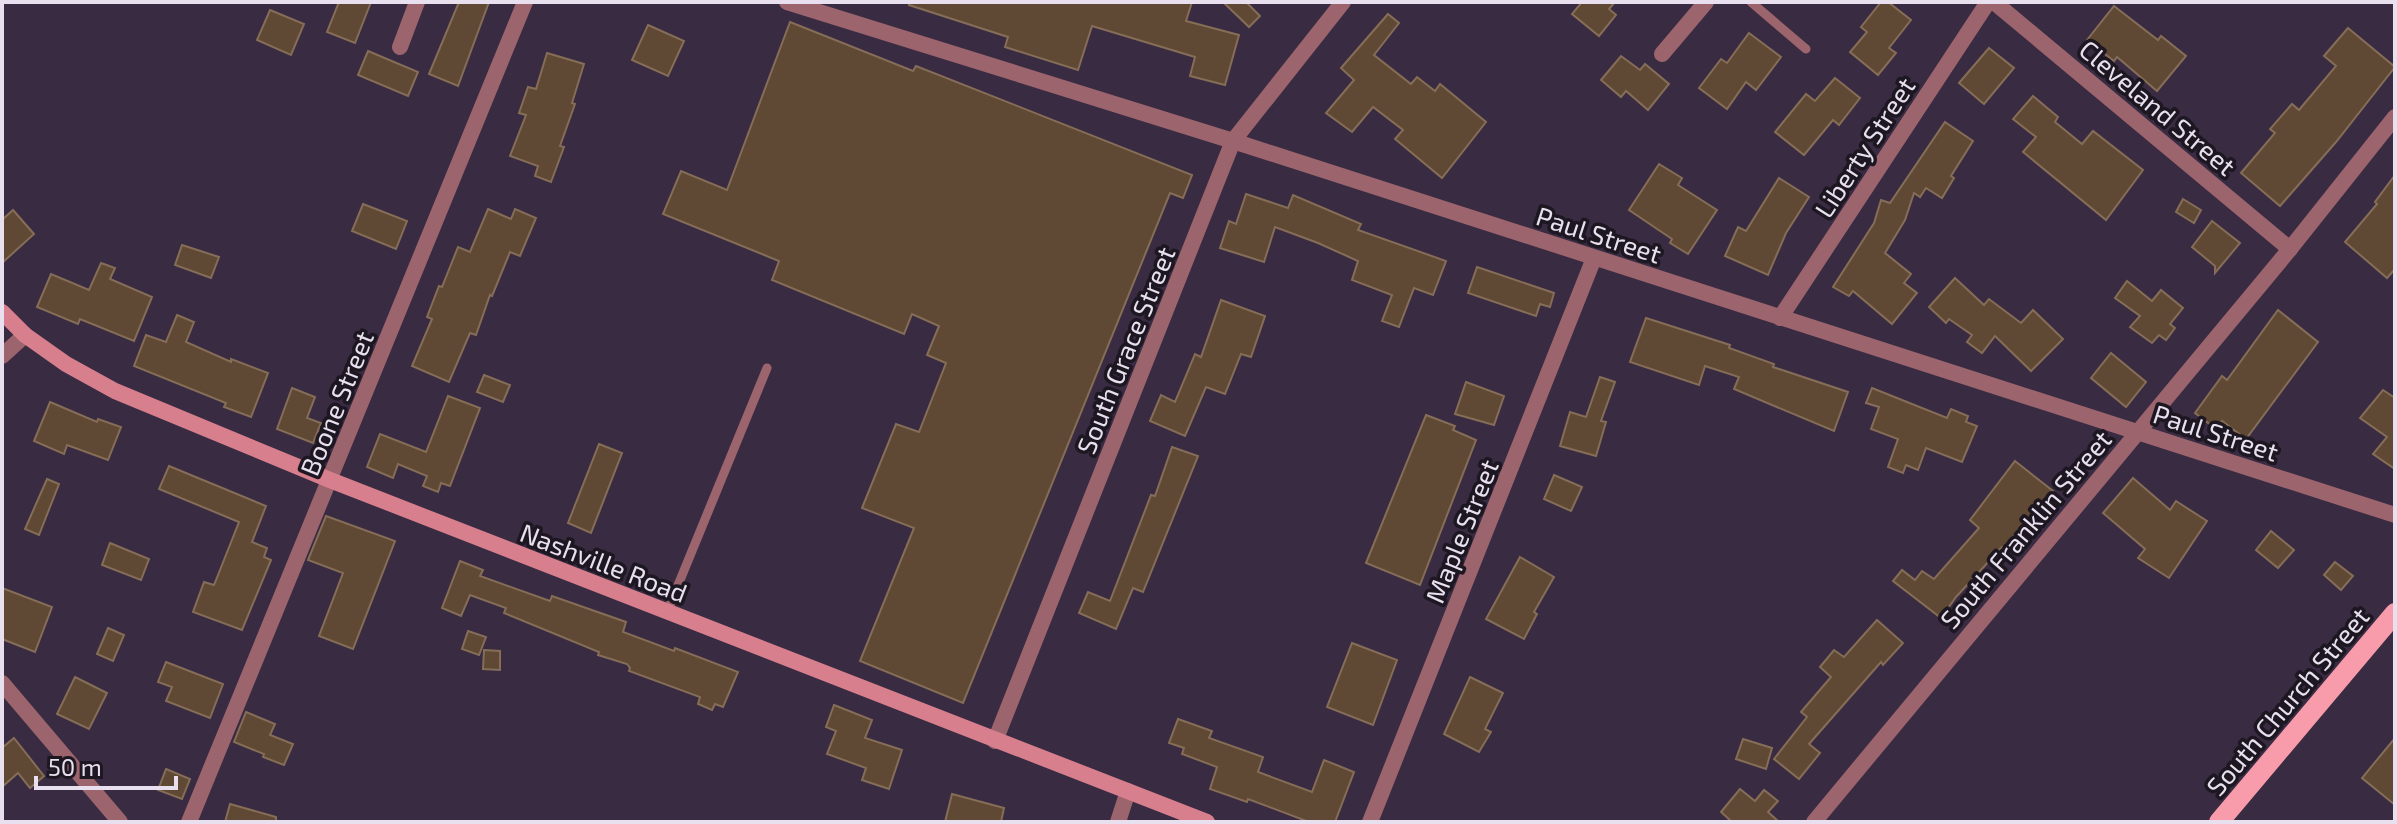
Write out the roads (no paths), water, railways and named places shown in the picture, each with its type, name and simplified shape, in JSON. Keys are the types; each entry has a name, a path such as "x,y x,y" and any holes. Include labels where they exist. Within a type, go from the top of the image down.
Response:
{"main road":[{"name":"Nashville Road","path":"2,312 25,335 66,364 115,391 330,480 1207,822"},
{"name":"South Church Street","path":"2219,822 2395,613"}],"street":[{"path":"400,47 417,2"},
{"name":"Boone Street","path":"189,822 525,2"},
{"name":"Paul Street","path":"787,2 1233,141 2395,515"},
{"name":"South Grace Street","path":"995,741 1233,141 1343,2"},
{"path":"1662,54 1706,2"},
{"name":"Cleveland Street","path":"1991,2 2290,249"},
{"name":"Liberty Street","path":"1780,318 1991,2"},
{"name":"South Franklin Street","path":"1814,822 2290,249 2395,117"},
{"name":"Maple Street","path":"1370,822 1594,258"},
{"path":"2,356 25,335"},
{"path":"4,690 120,822"},
{"path":"1118,822 1128,791"}],"lane":[{"path":"1751,2 1806,49"},
{"path":"667,612 767,368"}]}
